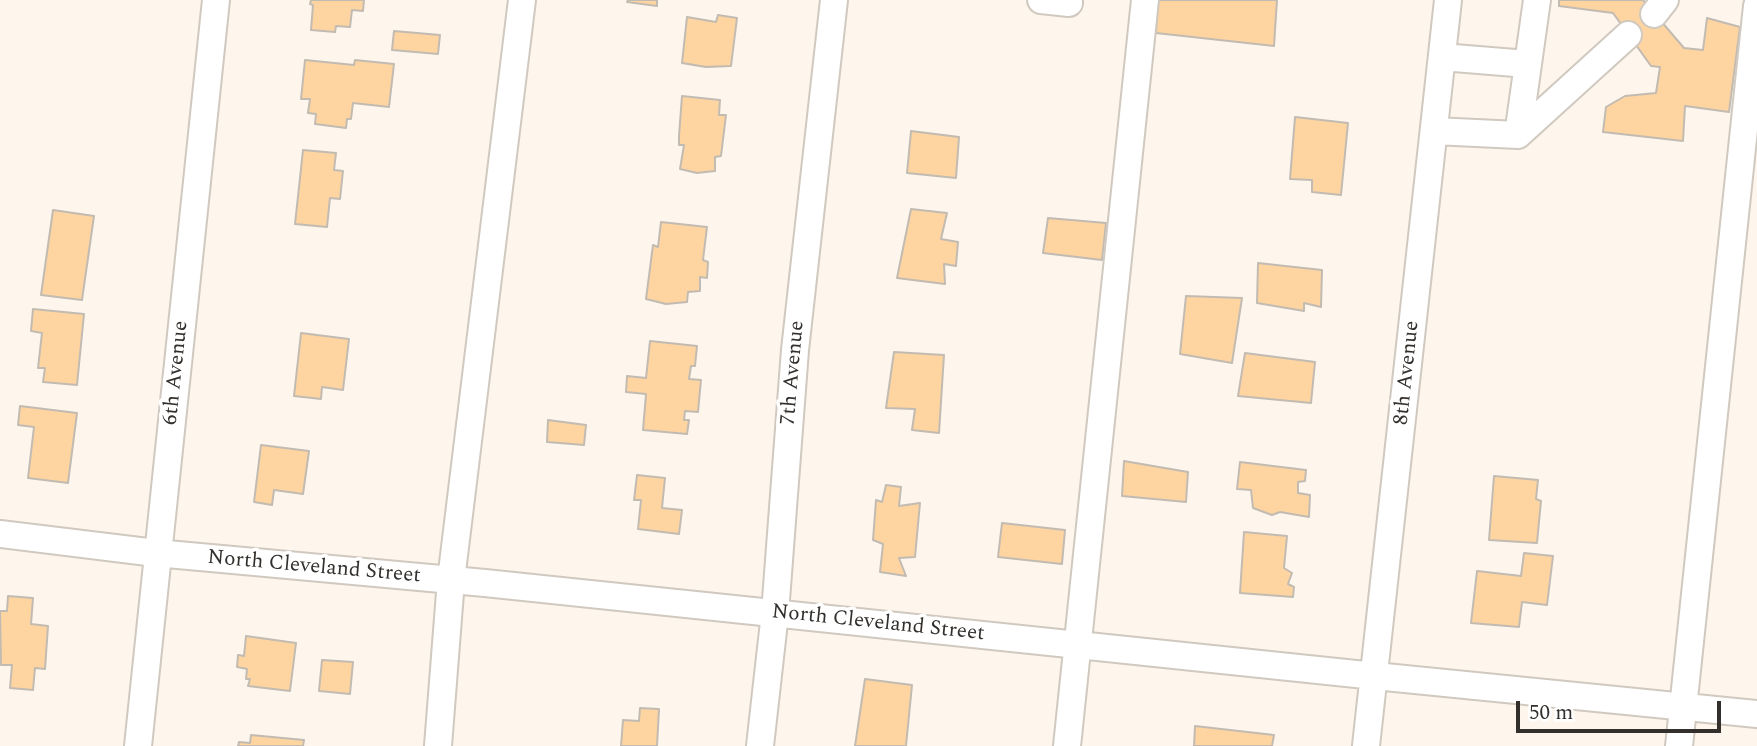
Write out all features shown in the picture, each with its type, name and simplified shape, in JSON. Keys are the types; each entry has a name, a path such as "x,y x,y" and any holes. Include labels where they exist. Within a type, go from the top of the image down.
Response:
{"street":[{"name":"6th Avenue","path":"138,746 156,553 216,0"},
{"path":"438,746 452,580 522,0"},
{"name":"7th Avenue","path":"760,746 775,613 795,350 834,0"},
{"path":"1041,0 1069,3 1069,0"},
{"path":"1067,746 1145,0"},
{"name":"8th Avenue","path":"1366,746 1448,0"},
{"path":"1518,135 1537,0"},
{"path":"1679,746 1757,6"},
{"path":"1434,131 1518,135 1628,35"},
{"path":"1442,57 1527,64"},
{"name":"North Cleveland Street","path":"0,534 156,553 452,580 1757,714"}],"building":[{"path":"311,0 364,0 363,11 352,10 350,27 336,26 335,32 311,30"},
{"path":"657,0 657,6 627,2"},
{"path":"1158,0 1277,0 1274,46 1156,33"},
{"path":"1559,0 1643,0 1684,48 1703,50 1707,18 1740,27 1729,112 1685,106 1683,141 1603,132 1606,107 1625,96 1656,93 1660,67 1651,66 1613,13 1559,6"},
{"path":"718,15 737,18 731,66 706,67 682,63 687,17 716,22"},
{"path":"394,31 440,35 438,54 392,50"},
{"path":"305,60 354,65 355,60 394,64 389,107 353,103 351,119 347,119 346,128 315,124 316,114 308,113 310,99 301,99"},
{"path":"682,96 720,100 719,115 726,115 721,156 715,157 715,171 697,173 680,169 684,145 679,145"},
{"path":"1295,117 1348,123 1341,195 1312,192 1312,180 1290,179"},
{"path":"911,131 959,137 956,178 907,173"},
{"path":"303,150 336,153 334,170 343,171 340,199 330,198 327,227 295,224"},
{"path":"911,209 947,213 941,239 958,242 956,266 944,264 945,284 897,278"},
{"path":"53,210 94,216 82,300 41,295"},
{"path":"1048,218 1106,223 1102,260 1043,253"},
{"path":"661,222 707,227 703,260 708,262 707,278 700,277 700,291 688,292 687,302 666,304 646,299 653,245 658,247"},
{"path":"1258,263 1322,270 1321,307 1304,303 1304,311 1257,303"},
{"path":"1186,296 1242,298 1232,363 1180,354"},
{"path":"33,309 84,314 77,385 43,382 45,368 38,368 42,333 31,331"},
{"path":"301,333 349,339 343,390 322,387 321,399 294,396"},
{"path":"650,341 697,346 695,366 691,366 689,379 701,380 698,412 685,411 684,420 689,420 687,434 643,430 646,394 626,392 627,376 646,378"},
{"path":"894,352 944,355 939,433 912,430 915,409 886,408"},
{"path":"1245,353 1315,362 1311,403 1238,396"},
{"path":"20,406 77,413 68,483 28,478 34,427 18,425"},
{"path":"548,420 586,425 584,445 547,442"},
{"path":"261,445 309,451 303,494 274,490 272,505 254,502"},
{"path":"1124,461 1188,472 1186,502 1122,496"},
{"path":"1240,462 1306,470 1305,481 1298,482 1298,493 1310,495 1309,517 1280,512 1272,515 1253,508 1251,490 1237,489"},
{"path":"637,475 665,478 662,508 682,510 679,534 638,529 641,500 634,500"},
{"path":"1494,476 1538,480 1536,499 1541,501 1537,543 1489,540"},
{"path":"886,485 901,487 899,506 920,503 915,557 899,558 906,576 880,572 883,544 873,540 876,500 882,502"},
{"path":"1002,523 1065,530 1062,564 998,557"},
{"path":"1244,532 1287,536 1284,568 1292,573 1288,584 1294,587 1293,597 1240,593"},
{"path":"1524,553 1553,556 1547,605 1522,602 1519,627 1471,623 1477,571 1521,576"},
{"path":"8,596 33,598 31,624 48,626 45,669 35,668 33,690 10,688 12,665 1,665 0,611 7,611"},
{"path":"246,636 296,643 290,691 248,686 250,679 246,679 247,669 237,667 238,655 244,656"},
{"path":"322,660 353,662 350,694 319,691"},
{"path":"865,679 912,685 906,746 855,746"},
{"path":"640,708 659,709 657,746 621,746 623,720 639,721"},
{"path":"1195,726 1274,735 1272,746 1194,746"},
{"path":"251,735 304,740 303,746 238,746 239,742 250,743"}]}
